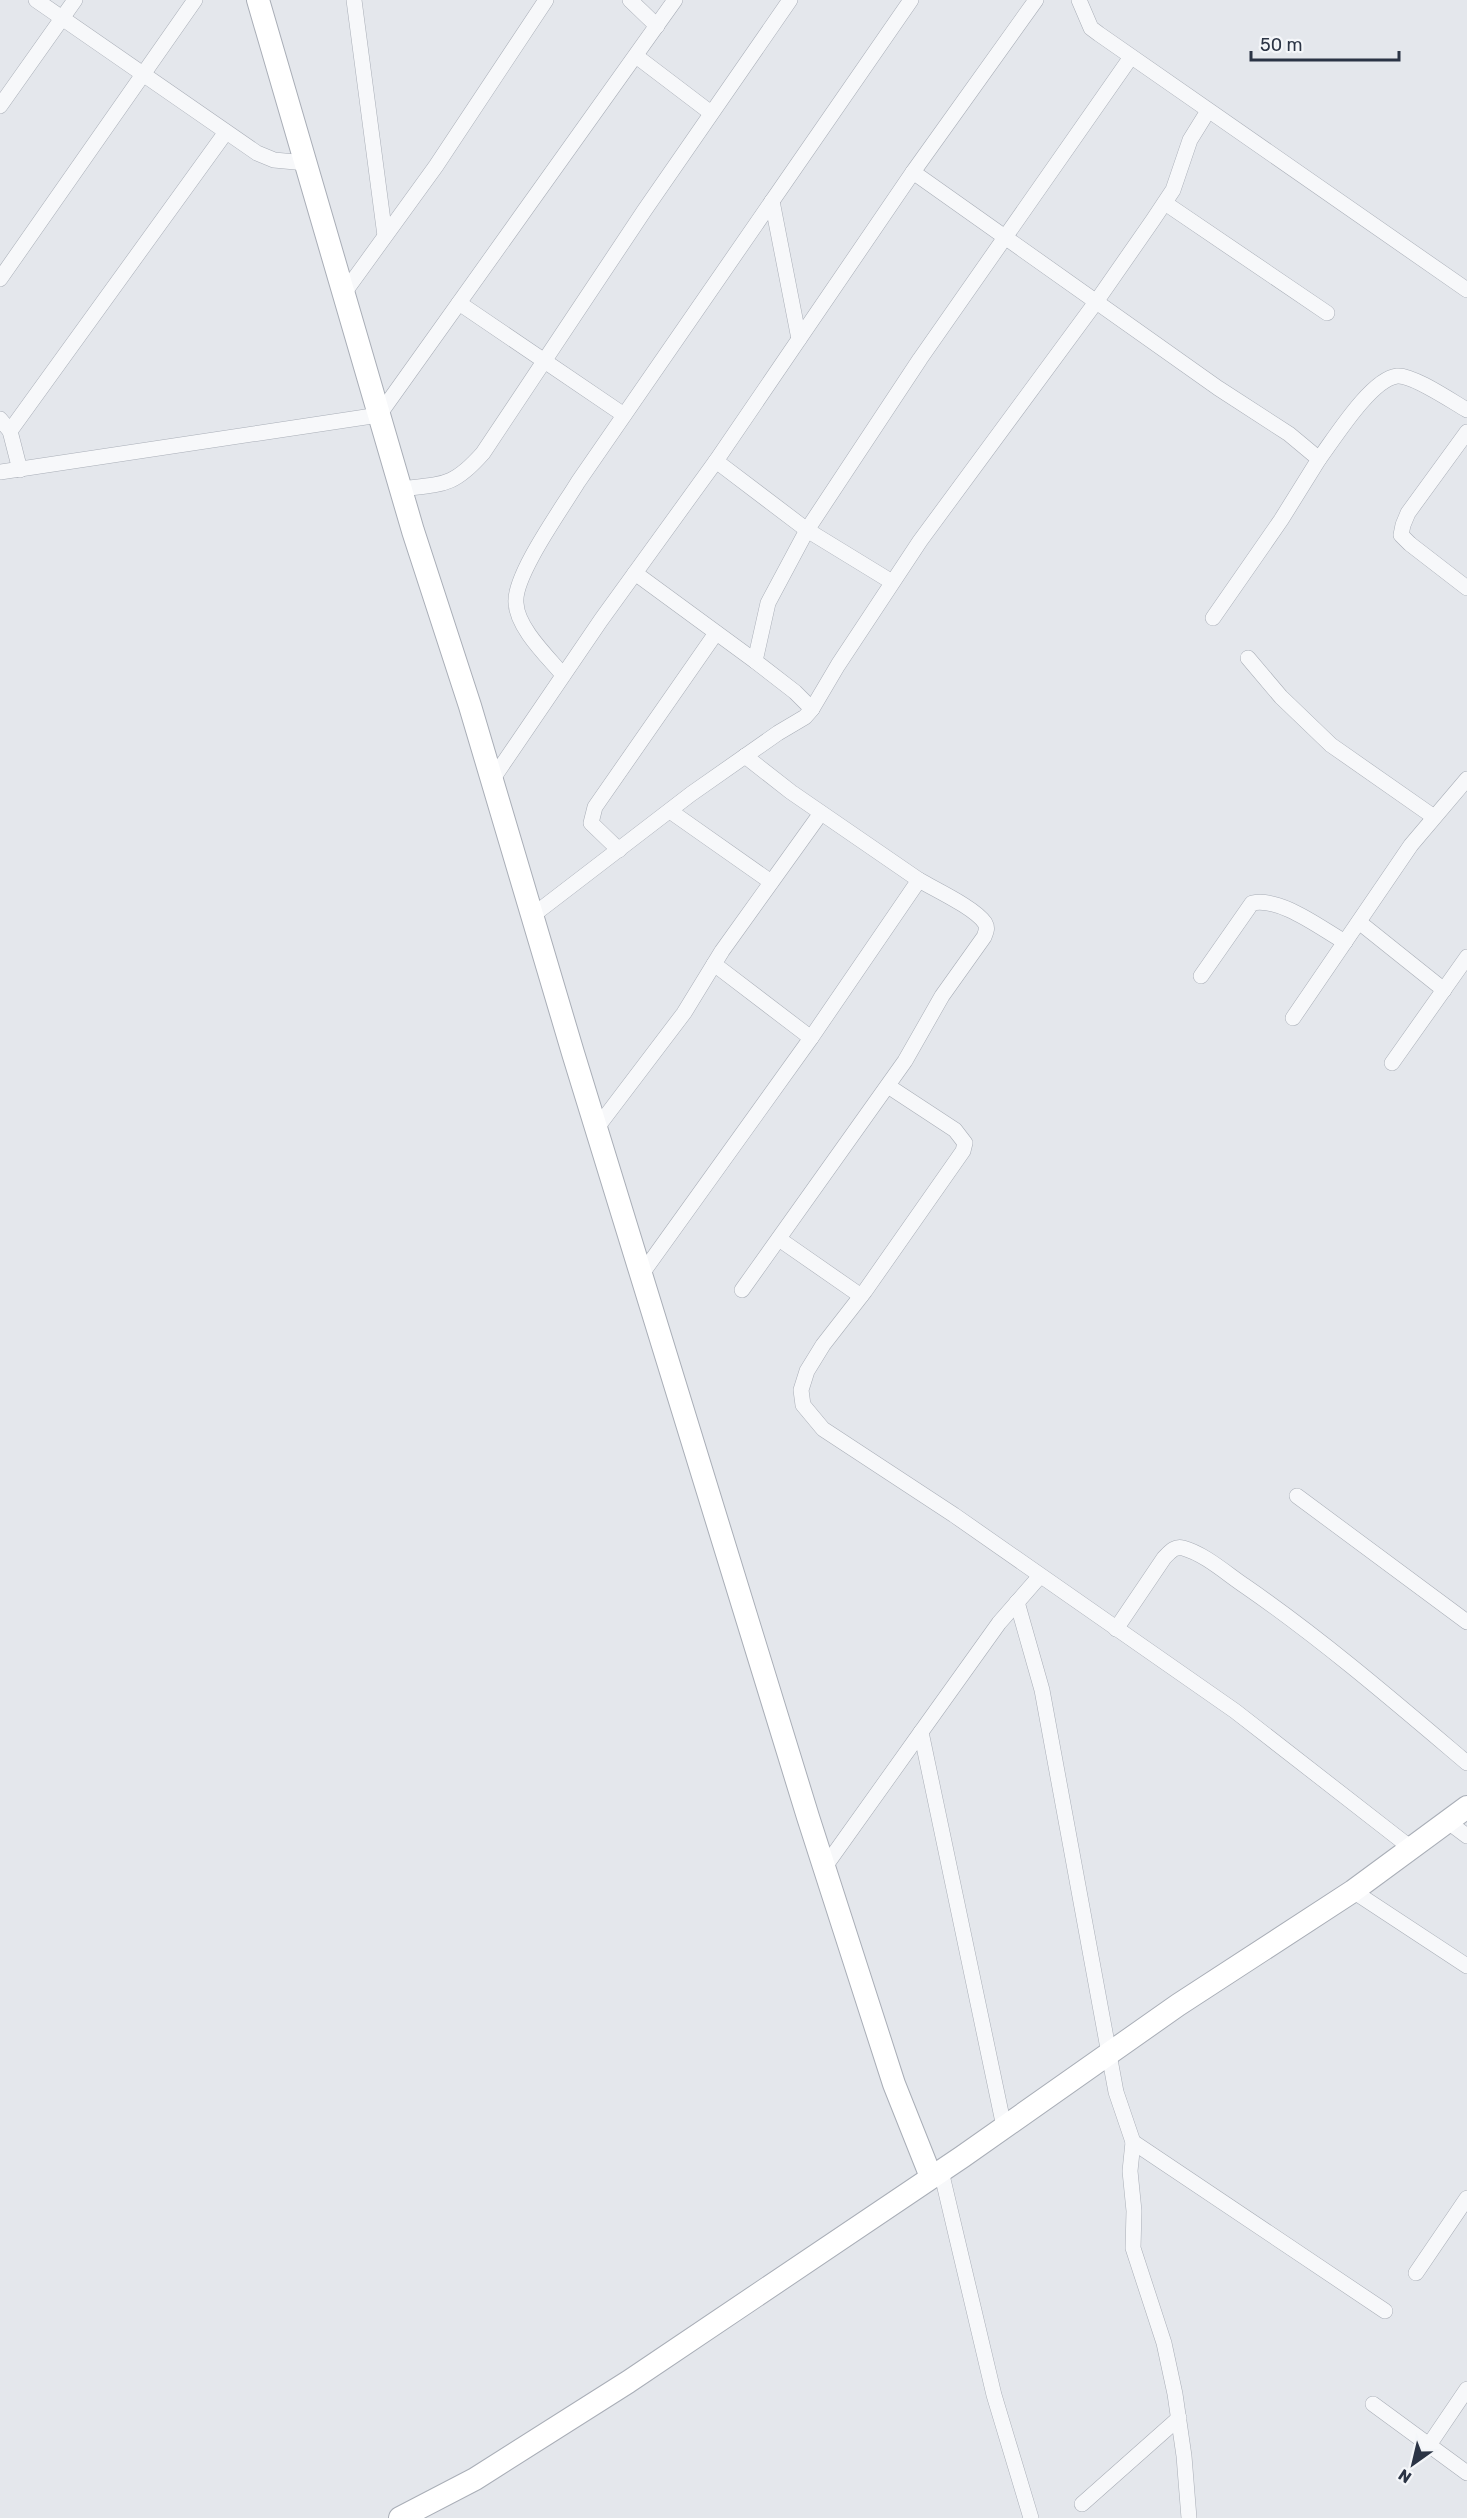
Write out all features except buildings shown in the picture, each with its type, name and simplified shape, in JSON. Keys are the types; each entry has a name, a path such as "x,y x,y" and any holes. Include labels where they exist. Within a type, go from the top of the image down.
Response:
{"street":[{"path":"36,0 257,153 274,160 306,163"},
{"path":"0,106 75,0"},
{"path":"0,279 195,0"},
{"path":"258,0 400,489 492,780 641,1275 824,1868 894,2084 932,2177 1031,2518"},
{"path":"354,0 385,236"},
{"path":"344,293 436,166 546,0"},
{"path":"630,0 657,26"},
{"path":"0,472 379,415 675,0"},
{"path":"400,489 446,484 468,470 483,453 711,113 790,0"},
{"path":"563,675 528,634 516,603 521,580 535,552 578,482 911,0"},
{"path":"492,780 563,675 716,461 913,172 1036,0"},
{"path":"1079,0 1091,28 1467,290"},
{"path":"636,56 711,113"},
{"path":"755,661 768,603 807,530 920,359 1131,57"},
{"path":"532,916 670,811 812,710 838,665 892,582 999,431 1096,302 1173,190 1190,141 1208,111"},
{"path":"20,470 5,425 226,132"},
{"path":"913,172 1218,388 1289,434 1319,459"},
{"path":"772,201 799,339"},
{"path":"1164,203 1327,313"},
{"path":"459,303 624,415"},
{"path":"1213,618 1319,459 1354,410 1372,390 1388,378 1399,375 1429,387 1467,410"},
{"path":"1467,432 1408,513 1401,535 1467,588"},
{"path":"716,461 807,530 892,582"},
{"path":"635,573 755,661 795,692 812,710"},
{"path":"619,850 591,823 595,807 716,633"},
{"path":"1248,658 1281,696 1331,746 1434,817"},
{"path":"742,1290 905,1061 942,996 984,937 987,929 984,922 972,911 919,880 821,813 745,756"},
{"path":"1293,1018 1411,845 1467,779"},
{"path":"670,811 771,882"},
{"path":"596,1128 684,1012 714,964 821,813"},
{"path":"641,1275 812,1038 919,880"},
{"path":"1201,976 1252,903 1264,900 1278,903 1345,942"},
{"path":"1359,922 1444,990"},
{"path":"1392,1063 1467,957"},
{"path":"714,964 812,1038"},
{"path":"888,1086 955,1130 965,1143 963,1151 807,1371 801,1390 803,1405 823,1429 954,1515 1235,1711 1411,1848"},
{"path":"779,1239 861,1296"},
{"path":"1297,1496 1467,1622"},
{"path":"1116,1629 1164,1558 1174,1548 1182,1548 1209,1561 1273,1605 1362,1674 1467,1763"},
{"path":"824,1868 978,1650 1040,1576"},
{"path":"1017,1602 1042,1690 1116,2092 1132,2142 1130,2177 1134,2211 1133,2248 1164,2343 1179,2418 1189,2518"},
{"path":"921,1732 1004,2127"},
{"path":"400,2518 475,2479 628,2382 932,2177 1178,2005 1353,1891 1467,1808"},
{"path":"1447,1821 1467,1836"},
{"path":"1353,1891 1467,1966"},
{"path":"1132,2142 1384,2311"},
{"path":"1416,2273 1467,2198"},
{"path":"1429,2445 1467,2389"},
{"path":"1373,2404 1467,2473"},
{"path":"1082,2504 1179,2418"}]}
